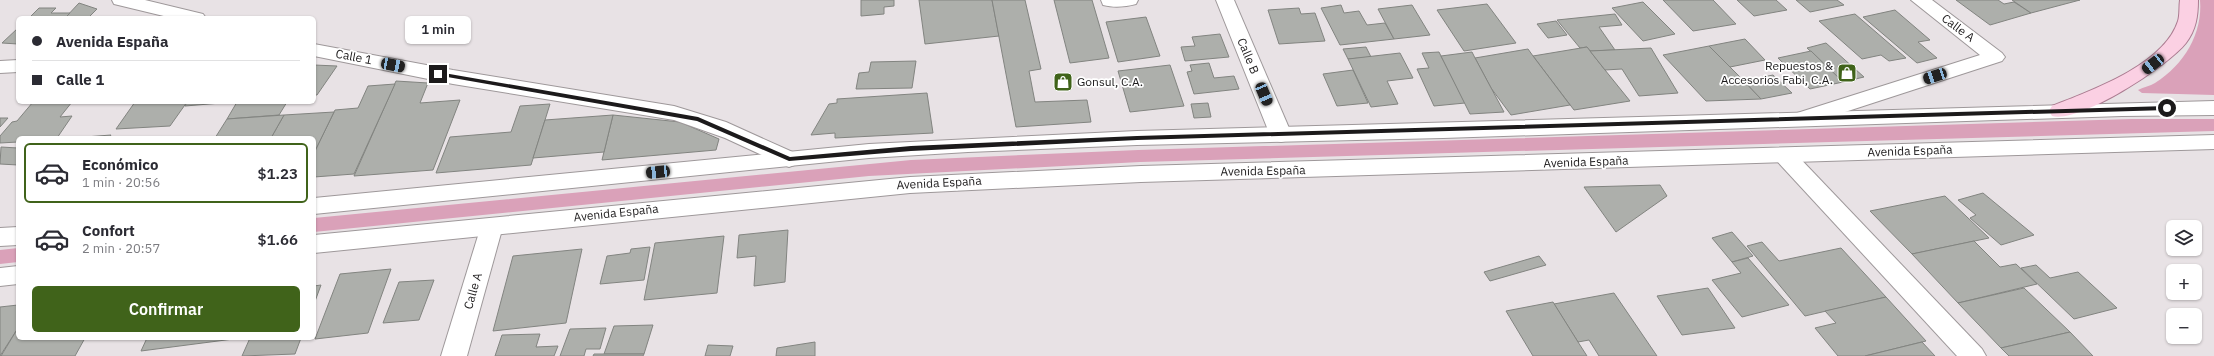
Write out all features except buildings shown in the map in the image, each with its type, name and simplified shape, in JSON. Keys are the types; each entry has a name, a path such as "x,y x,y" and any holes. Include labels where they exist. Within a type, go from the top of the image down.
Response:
{"main road":[{"path":"121,0 188,16"},
{"path":"1110,1 1129,0"},
{"name":"Calle B","path":"1225,0 1281,135"},
{"name":"Calle A","path":"1801,119 1995,56 1920,0"},
{"path":"2059,111 2104,93 2144,70 2170,50 2180,37 2187,22 2189,0"},
{"name":"Calle 1","path":"316,50 453,77 674,113 698,119 789,159"},
{"path":"0,67 16,66"},
{"path":"316,206 789,159 968,145 2059,111 2214,108"},
{"name":"Avenida España","path":"316,244 868,188 924,184 1141,174 2214,142"},
{"path":"1784,155 1973,356"},
{"name":"Calle A","path":"454,356 492,226"},
{"path":"0,237 16,236"},
{"path":"0,276 16,275"}],"shaded area":[{"path":"2200,0 2214,0 2214,95 2142,93 2138,90 2153,84 2165,76 2183,58 2190,47 2198,24"},
{"path":"2132,119 2214,119 2214,131 1140,162 869,176 316,232 316,218 911,160 1138,150"},
{"path":"16,248 16,262 0,264 0,250"}],"place":[{"name":"Repuestos & Accesorios Fabi, C.A.","path":"1847,73"},
{"name":"Gonsul, C.A.","path":"1063,82"}],"route":[{"path":"438,74 674,113 698,119 728,131 789,159 911,148 1137,138 1443,131 2167,108"}]}
